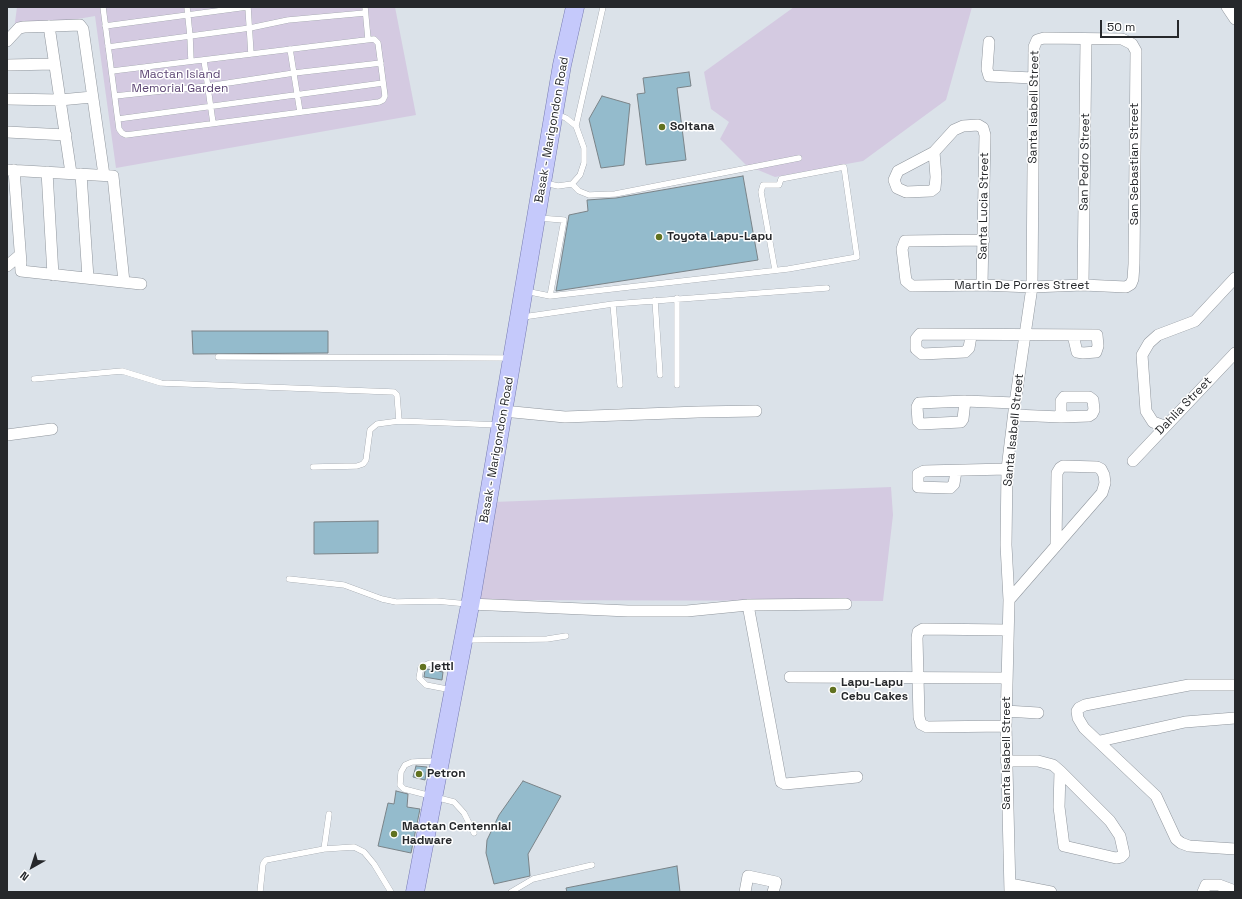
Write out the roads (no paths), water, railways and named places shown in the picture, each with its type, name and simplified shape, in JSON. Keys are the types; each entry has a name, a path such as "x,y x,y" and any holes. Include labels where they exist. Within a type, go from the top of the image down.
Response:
{"main road":[{"name":"Basak - Marigondon Road","path":"415,892 470,604 519,317 525,291 562,65 575,7"}],"street":[{"path":"1227,7 1235,19"},
{"path":"7,41 19,28 80,25 83,29 104,175"},
{"path":"49,26 66,135 76,173 88,278"},
{"name":"Santa Isabell Street","path":"1010,888 1006,761 1009,600 1006,545 1007,469 1032,287 1034,47 1037,40 1044,38 1086,40"},
{"name":"San Sebastian Street","path":"1086,40 1122,40 1132,44 1136,51 1134,264 1133,279 1131,284"},
{"name":"San Pedro Street","path":"1083,285 1086,40"},
{"path":"988,42 987,69 989,76 1033,78"},
{"path":"7,65 54,64"},
{"path":"7,99 60,100 92,96"},
{"name":"Santa Lucia Street","path":"934,152 954,130 963,126 978,125 983,128 985,135 982,285"},
{"path":"7,132 66,135"},
{"path":"124,282 114,180 112,176 10,170 21,271 141,284"},
{"path":"47,172 53,274"},
{"name":"Martin De Porres Street","path":"984,240 905,241 902,249 906,281 912,286 982,285 1032,287 1083,285 1126,286 1131,284"},
{"path":"7,254 20,255"},
{"path":"7,266 20,255"},
{"path":"1164,426 1153,422 1146,411 1142,355 1149,343 1158,335 1195,321 1235,278"},
{"path":"971,336 1073,335"},
{"name":"Dahlia Street","path":"1133,461 1164,426 1235,353"},
{"path":"965,401 1015,403"},
{"path":"502,418 691,412 756,412"},
{"path":"1014,415 1061,417"},
{"path":"7,435 52,429"},
{"path":"1009,600 1056,546 1102,493 1105,483 1104,475 1101,469 1097,467 1063,466 1057,473 1056,546"},
{"path":"956,471 1007,469"},
{"path":"470,604 628,611 687,611 748,605 846,604"},
{"path":"748,605 781,782 785,784 856,777"},
{"path":"1006,726 927,727 921,724 918,717 918,632 923,630 1008,630"},
{"path":"790,678 1007,678"},
{"path":"1235,685 1190,685 1079,708 1078,718 1084,728 1100,741 1156,796 1176,838 1181,843 1189,846 1235,849"},
{"path":"1006,711 1038,713"},
{"path":"1100,741 1185,722 1235,718"},
{"path":"1006,761 1038,761 1053,765 1060,771 1110,821 1120,836 1124,854 1121,857 1116,858 1064,846 1059,807 1060,771"},
{"path":"744,892 748,876 776,882 773,892"},
{"path":"1203,892 1206,885 1219,884 1235,891"},
{"path":"1010,888 1051,892"}],"lane":[{"path":"103,7 119,129 126,135 379,102 384,100 385,96 378,42 374,39 112,71"},
{"path":"187,7 191,61"},
{"path":"105,26 247,7 252,54"},
{"path":"576,126 603,7"},
{"path":"108,47 250,28 288,20 365,10 368,40"},
{"path":"290,49 300,112"},
{"path":"204,60 213,123"},
{"path":"115,96 208,86 294,73 381,63"},
{"path":"118,119 383,83"},
{"path":"543,183 558,186 572,184 580,175 584,163 584,148 576,126 566,118 554,114"},
{"path":"572,184 579,191 589,195 615,194 799,158"},
{"path":"525,291 550,296 574,295 775,270 857,257 844,168 781,179 779,185 763,186 761,192 775,270"},
{"path":"537,218 564,220 550,296"},
{"path":"519,317 613,304 677,298 827,288"},
{"path":"677,298 677,385"},
{"path":"656,300 660,375"},
{"path":"613,304 620,385"},
{"path":"218,356 512,358"},
{"path":"34,379 122,371 161,383 394,392 397,395 399,421"},
{"path":"313,467 357,466 363,464 366,460 372,427 377,424 399,421 502,418"},
{"path":"289,579 344,585 382,599 396,602 436,601 470,604"},
{"path":"463,640 547,639 566,636"},
{"path":"454,690 435,688 426,685 419,678 421,667 430,663 459,663"},
{"path":"441,761 412,762 404,765 399,781 400,785 404,789 454,802 464,813 474,833"},
{"path":"324,849 329,814"},
{"path":"260,892 263,864 266,860 324,849 354,847 364,852 374,864 391,892"},
{"path":"511,892 520,885 533,879 592,865"}],"place":[{"name":"Soltana","path":"662,127"},
{"name":"Toyota Lapu-Lapu","path":"659,237"},
{"name":"jetti","path":"423,667"},
{"name":"Lapu-Lapu Cebu Cakes","path":"833,690"},
{"name":"Petron","path":"419,774"},
{"name":"Mactan Centennial Hadware","path":"394,834"}],"park label":[{"name":"Mactan Island Memorial Garden","path":"180,82"}]}
